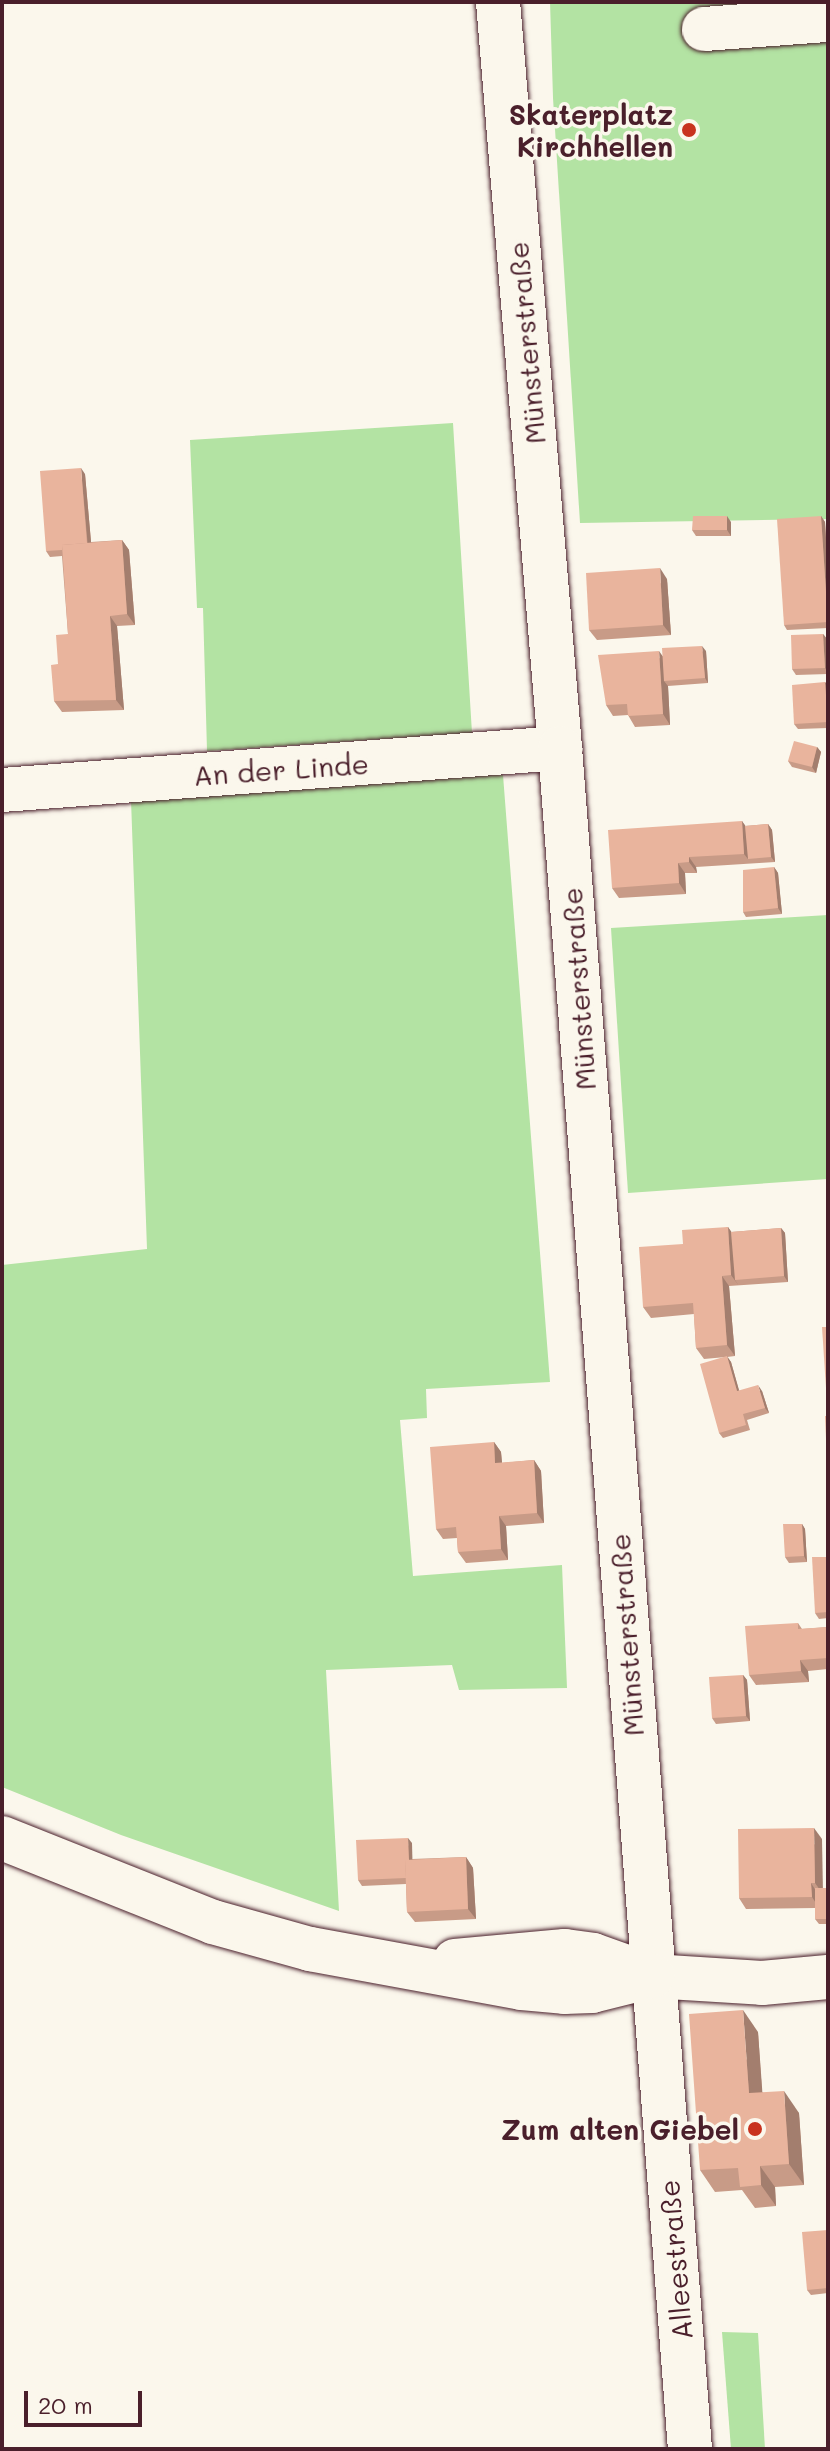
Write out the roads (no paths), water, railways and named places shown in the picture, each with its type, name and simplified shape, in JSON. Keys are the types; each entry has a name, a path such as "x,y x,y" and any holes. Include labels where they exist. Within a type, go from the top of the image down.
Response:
{"main road":[{"name":"Münsterstraße","path":"498,2 560,748 652,1976"},
{"path":"704,29 828,20"},
{"name":"An der Linde","path":"2,790 560,748"},
{"path":"2,1838 213,1922 310,1949 404,1966 565,1951 593,1955 652,1976 762,1983 828,1977"},
{"name":"Alleestraße","path":"652,1976 690,2449"}],"place":[{"name":"Skaterplatz Kirchhellen","path":"689,130"},
{"name":"Zum alten Giebel","path":"755,2129"}]}
